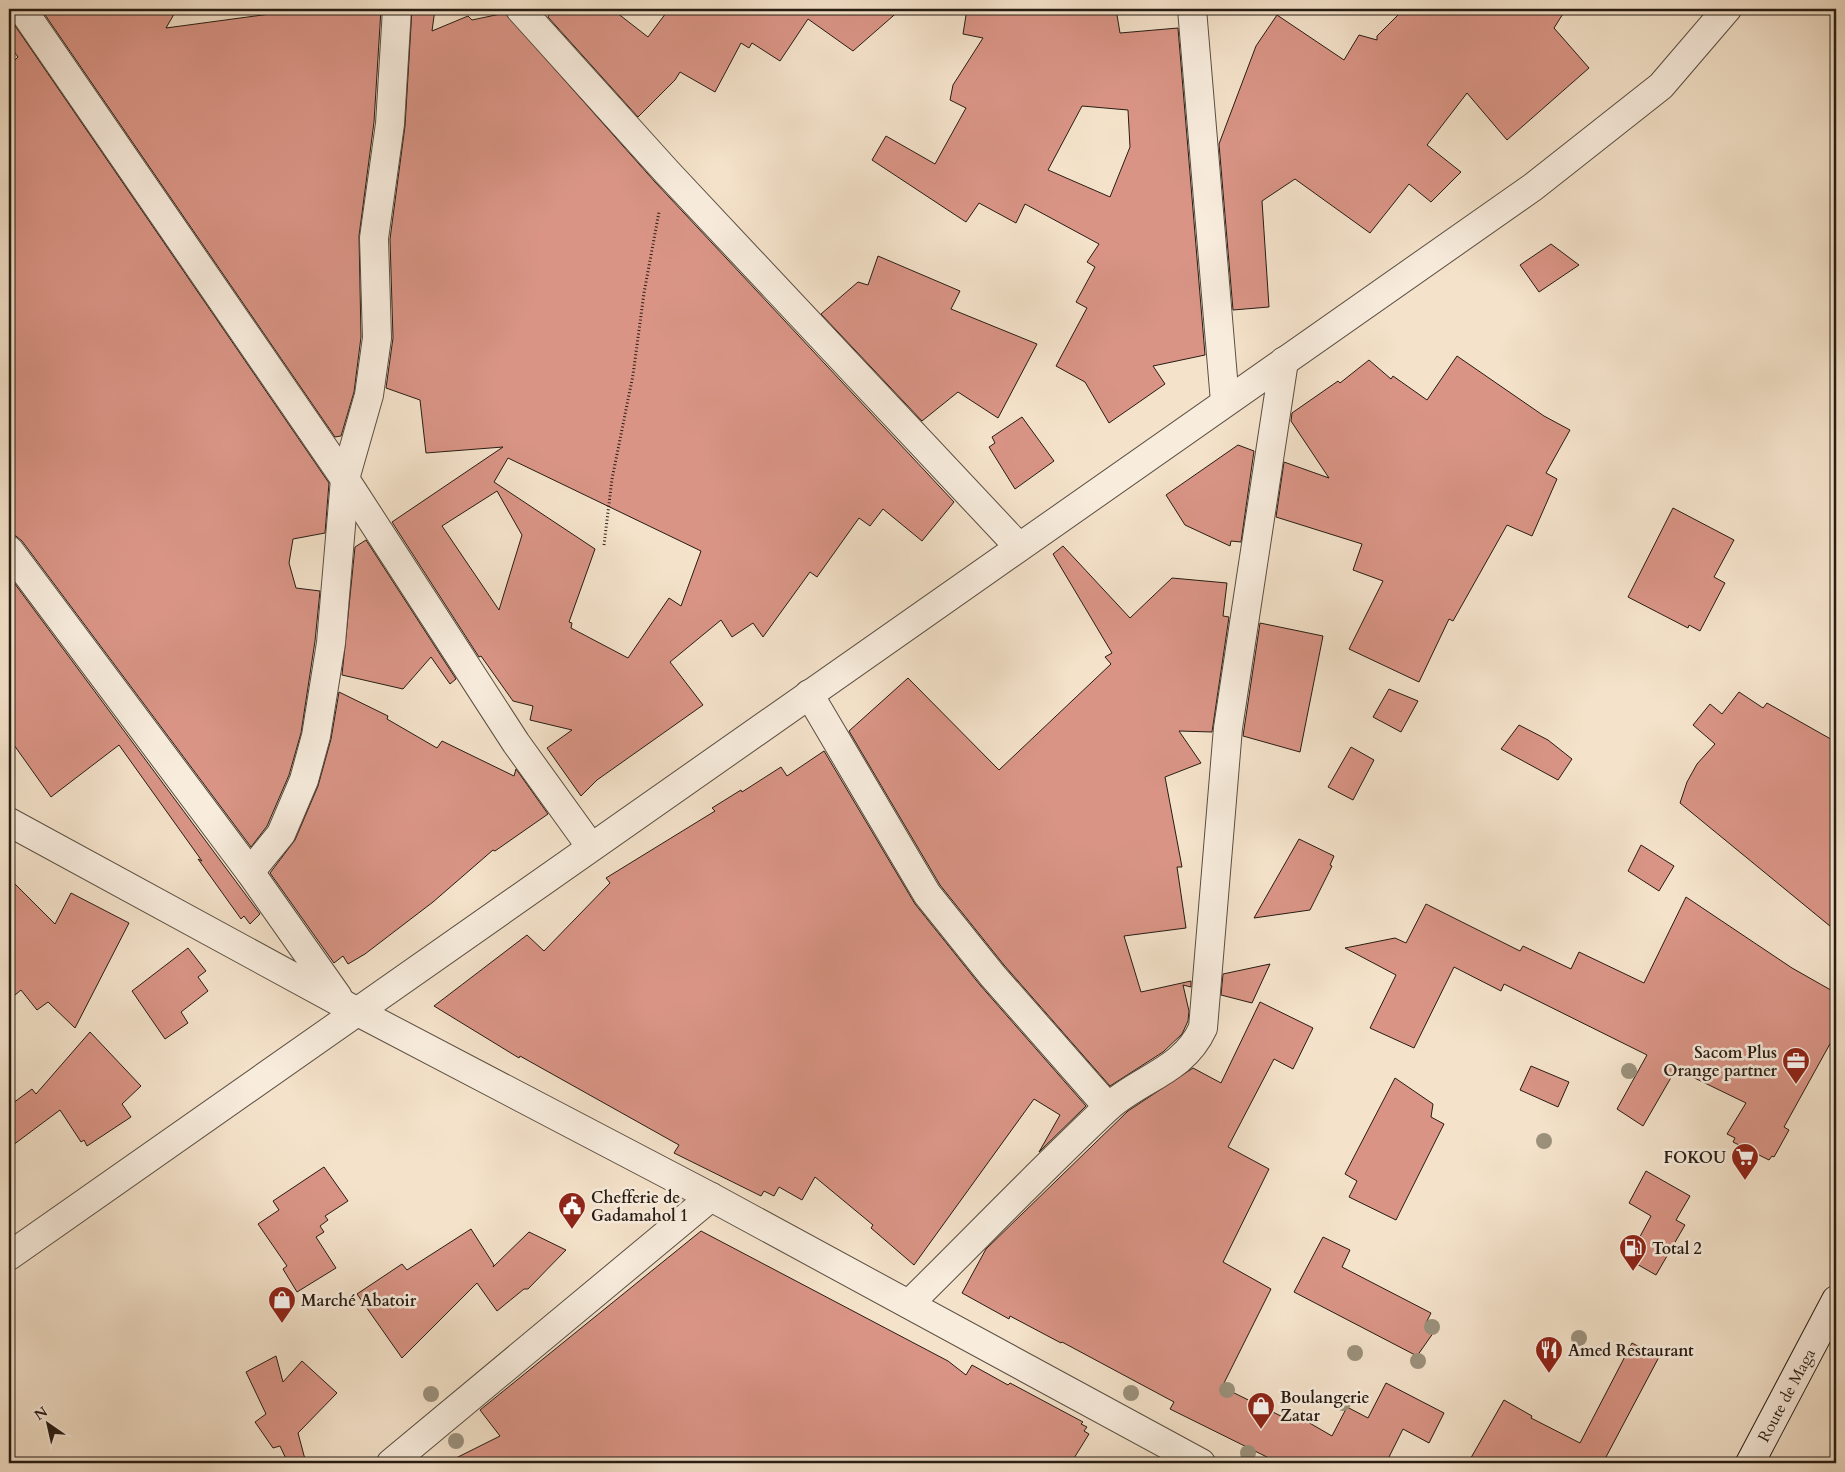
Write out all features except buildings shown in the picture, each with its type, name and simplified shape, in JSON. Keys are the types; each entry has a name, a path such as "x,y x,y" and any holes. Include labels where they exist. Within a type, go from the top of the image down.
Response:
{"street":[{"path":"22,9 345,479 516,744 591,847"},
{"path":"250,872 281,834 304,780 316,736 331,643 345,479 369,395 377,338 374,238 390,124 397,9"},
{"path":"520,9 667,172 1019,547"},
{"path":"1192,9 1225,402"},
{"path":"9,1256 348,1006 591,847 1533,186 1661,86 1727,9"},
{"path":"909,1304 1108,1107 1186,1056 1196,1043 1203,1028 1228,728 1284,361"},
{"path":"9,550 348,1006"},
{"path":"809,694 927,894 992,975 1108,1107"},
{"path":"9,822 348,1006 711,1197 1201,1463"},
{"path":"391,1463 711,1197"},
{"name":"Route de Maga","path":"1750,1463 1836,1300"}],"path":[{"path":"604,545 612,480 633,375 644,293 667,172"}],"place":[{"name":"Sacom Plus Orange partner","path":"1796,1085"},
{"name":"FOKOU","path":"1745,1181"},
{"name":"Chefferie de Gadamahol 1","path":"572,1230"},
{"name":"Total 2","path":"1633,1272"},
{"name":"Marché Abatoir","path":"282,1324"},
{"name":"Amed Restaurant","path":"1549,1374"},
{"name":"Boulangerie Zatar","path":"1261,1430"}]}
